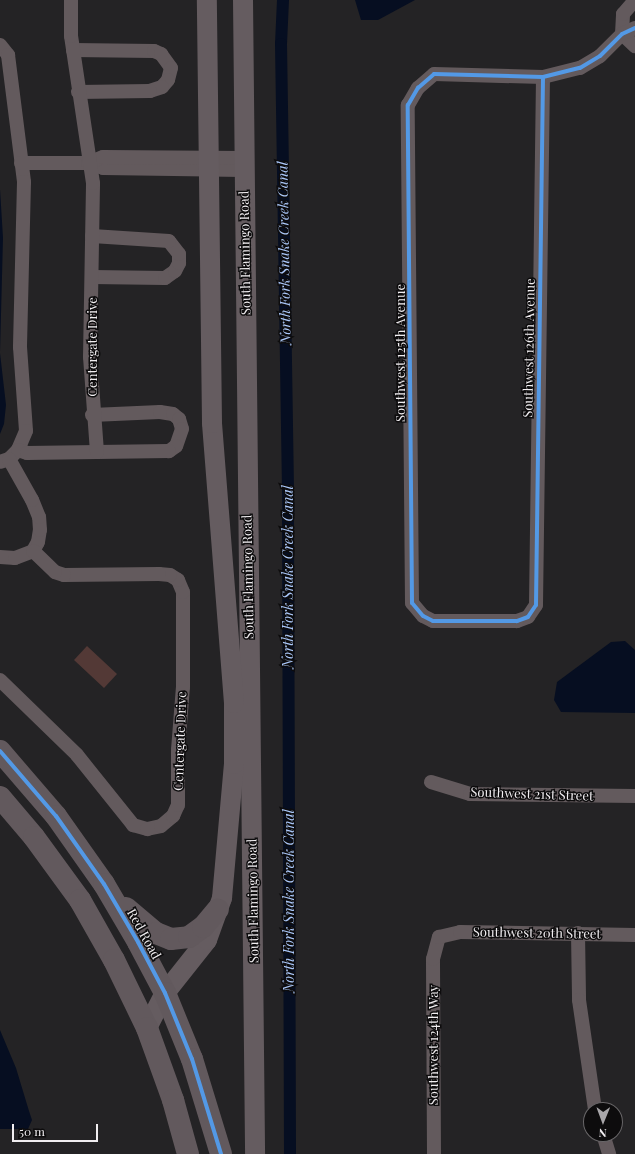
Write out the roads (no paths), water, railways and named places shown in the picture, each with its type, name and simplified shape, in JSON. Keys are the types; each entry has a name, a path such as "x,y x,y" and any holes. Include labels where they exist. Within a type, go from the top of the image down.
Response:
{"highway":[{"name":"Red Road","path":"0,751 56,816 113,899 165,993 204,1093 221,1154"},
{"path":"0,797 34,837 80,900 114,960 147,1028 173,1100 188,1154"},
{"path":"113,899 156,933 171,940 189,937 203,927 218,909"}],"main road":[{"name":"South Flamingo Road","path":"147,1028 165,993 207,940 222,898 230,824 234,703 212,423 207,0"},
{"name":"South Flamingo Road","path":"243,0 255,1154"}],"street":[{"name":"Centergate Drive","path":"71,0 73,50 78,92 88,163 93,183 90,357 92,415 97,452"},
{"path":"622,34 623,14 635,0"},
{"path":"622,34 635,28"},
{"path":"622,34 635,46"},
{"name":"Southwest 125th Avenue","path":"423,616 412,603 408,105 418,88 434,74 543,77 580,68 600,56 622,34"},
{"path":"0,45 8,55 21,162 23,232 20,347 26,431 9,457"},
{"path":"73,50 154,52 162,54 171,68 168,80 162,87 150,91 78,92"},
{"name":"Southwest 126th Avenue","path":"423,616 433,621 517,621 528,617 536,605 543,77"},
{"path":"21,162 88,163 103,168 136,163 244,164"},
{"path":"92,236 169,241 179,254 179,263 175,271 165,278 92,277"},
{"path":"9,457 27,453 169,451 179,441 182,428 179,419 173,414 160,412 92,415"},
{"path":"0,557 15,558 33,551 38,542 39,517 9,457"},
{"name":"Centergate Drive","path":"0,680 77,755 133,825 147,829 162,826 173,816 178,805 178,750 183,687 184,592 178,580 170,575 159,574 64,575 55,572 33,551"},
{"name":"Southwest 21st Street","path":"431,782 470,794 635,796"},
{"name":"Southwest 20th Street","path":"439,938 460,932 635,935"},
{"path":"578,933 579,1000 595,1102"},
{"name":"Southwest 124th Way","path":"434,1154 433,959 439,938"},
{"path":"605,1142 609,1154"}],"water":[{"path":"355,0 415,0 378,20 361,20"},
{"path":"0,189 3,238 0,353"},
{"path":"0,353 6,405 4,424 0,434"},
{"path":"625,641 635,650 635,713 561,712 554,700 557,682 611,642"},
{"path":"0,1030 16,1068 32,1120 28,1129 0,1129"}],"waterway":[{"name":"North Fork Snake Creek Canal","path":"283,0 281,44 288,514 290,1154"}]}
